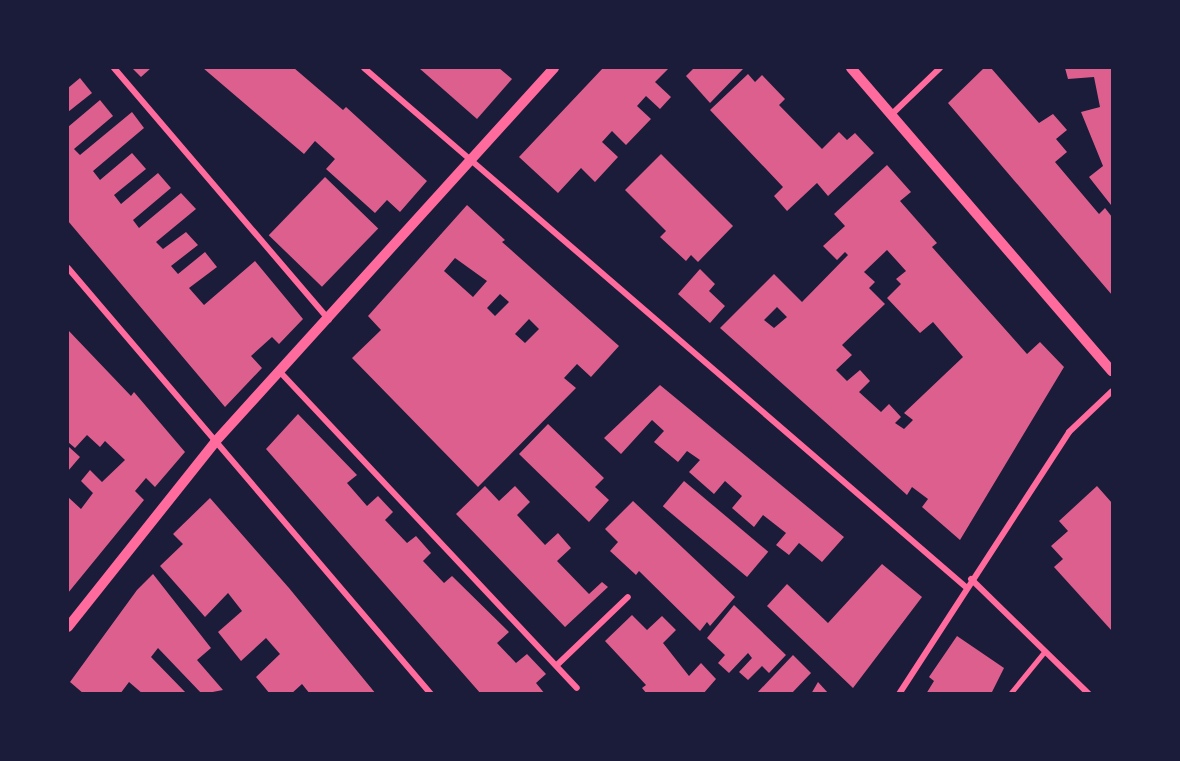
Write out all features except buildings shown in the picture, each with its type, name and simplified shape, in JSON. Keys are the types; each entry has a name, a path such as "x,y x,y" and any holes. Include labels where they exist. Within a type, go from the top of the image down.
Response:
{"street":[{"path":"114,68 329,320"},
{"path":"364,68 966,587"},
{"path":"68,627 215,442 281,373 554,68"},
{"path":"851,68 1113,371"},
{"path":"891,115 940,68"},
{"path":"68,268 431,693"},
{"path":"281,373 577,688"},
{"path":"899,693 971,579 1070,432 1113,391"},
{"path":"971,579 1089,693"},
{"path":"557,665 628,597"}],"lane":[{"path":"1010,693 1045,651"},
{"path":"577,688 582,693"}]}
